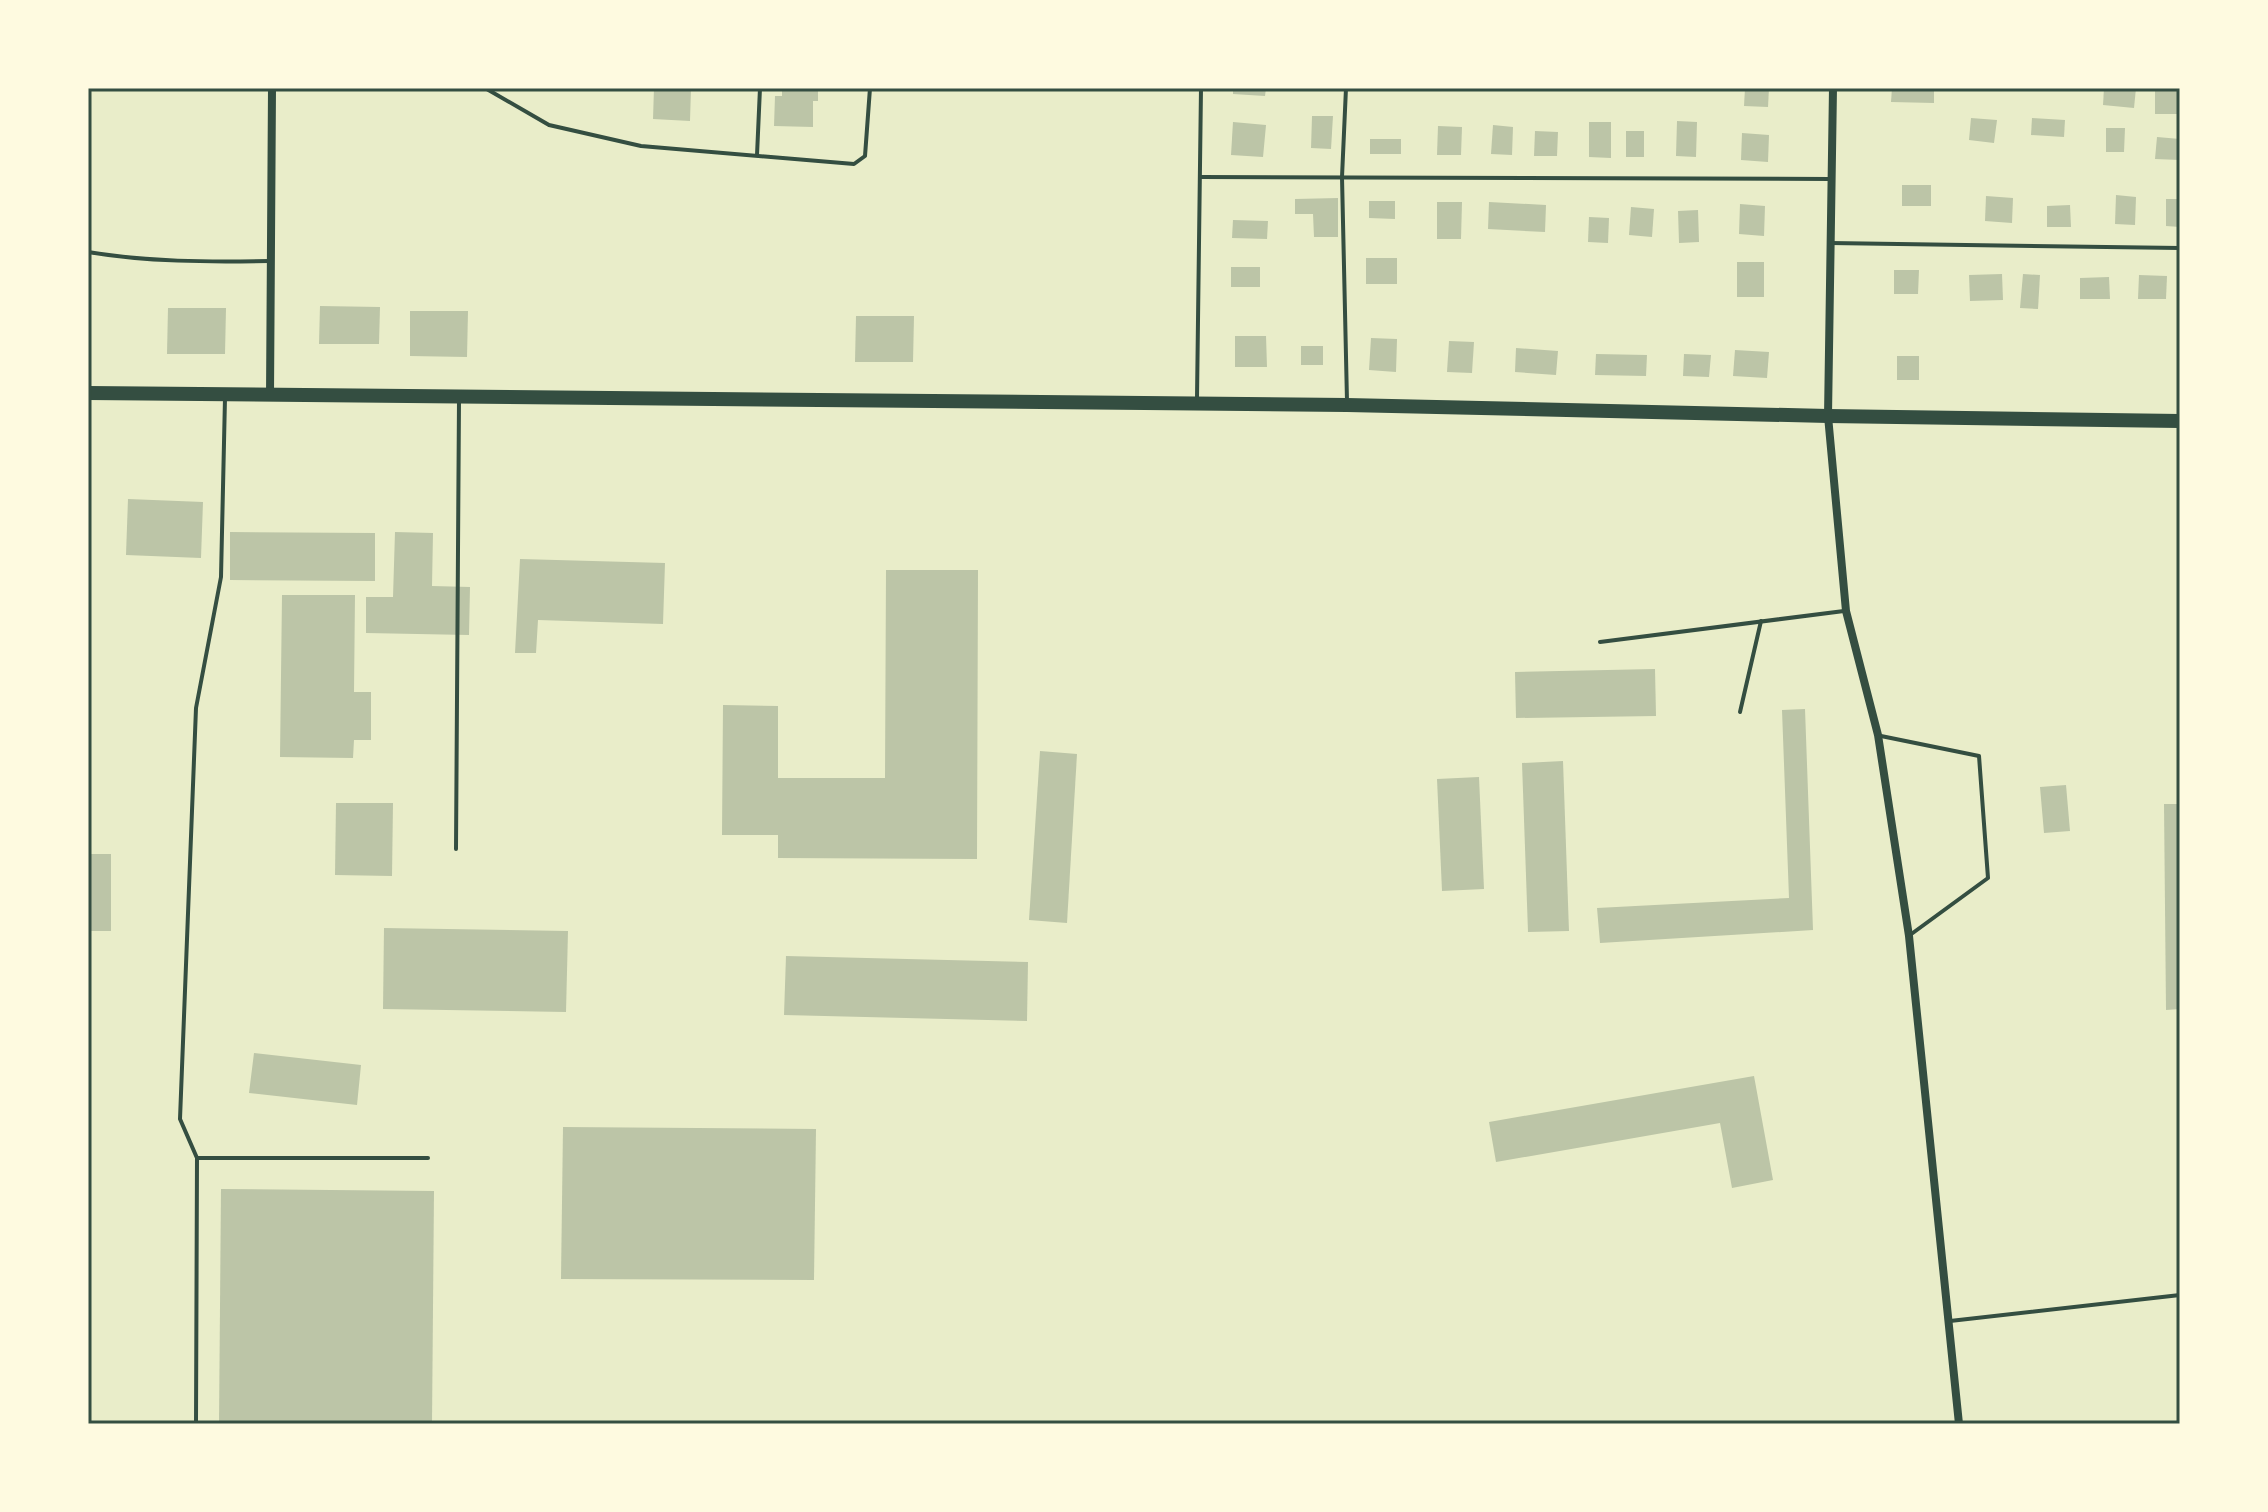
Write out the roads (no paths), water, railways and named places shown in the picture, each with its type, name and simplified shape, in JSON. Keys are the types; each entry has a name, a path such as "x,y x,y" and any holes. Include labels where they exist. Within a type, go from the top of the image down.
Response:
{"highway":[{"path":"88,393 1347,405 2180,421"}],"street":[{"path":"270,396 272,88"},
{"path":"1833,88 1828,416 1846,611 1878,735 1909,936 1959,1424"}],"lane":[{"path":"485,88 549,125 641,146 854,164 865,156 870,88"},
{"path":"757,155 760,88"},
{"path":"1197,405 1201,88"},
{"path":"1346,88 1342,177 1347,405"},
{"path":"1201,177 1831,179"},
{"path":"1830,243 2180,248"},
{"path":"88,252 195,261 271,261"},
{"path":"196,1424 197,1158 180,1119 196,708 221,577 225,395"},
{"path":"456,849 459,398"},
{"path":"1600,642 1846,611"},
{"path":"1740,712 1761,621"},
{"path":"1878,735 1979,756 1988,878 1909,936"},
{"path":"197,1158 428,1158"},
{"path":"1950,1321 2180,1295"}]}
